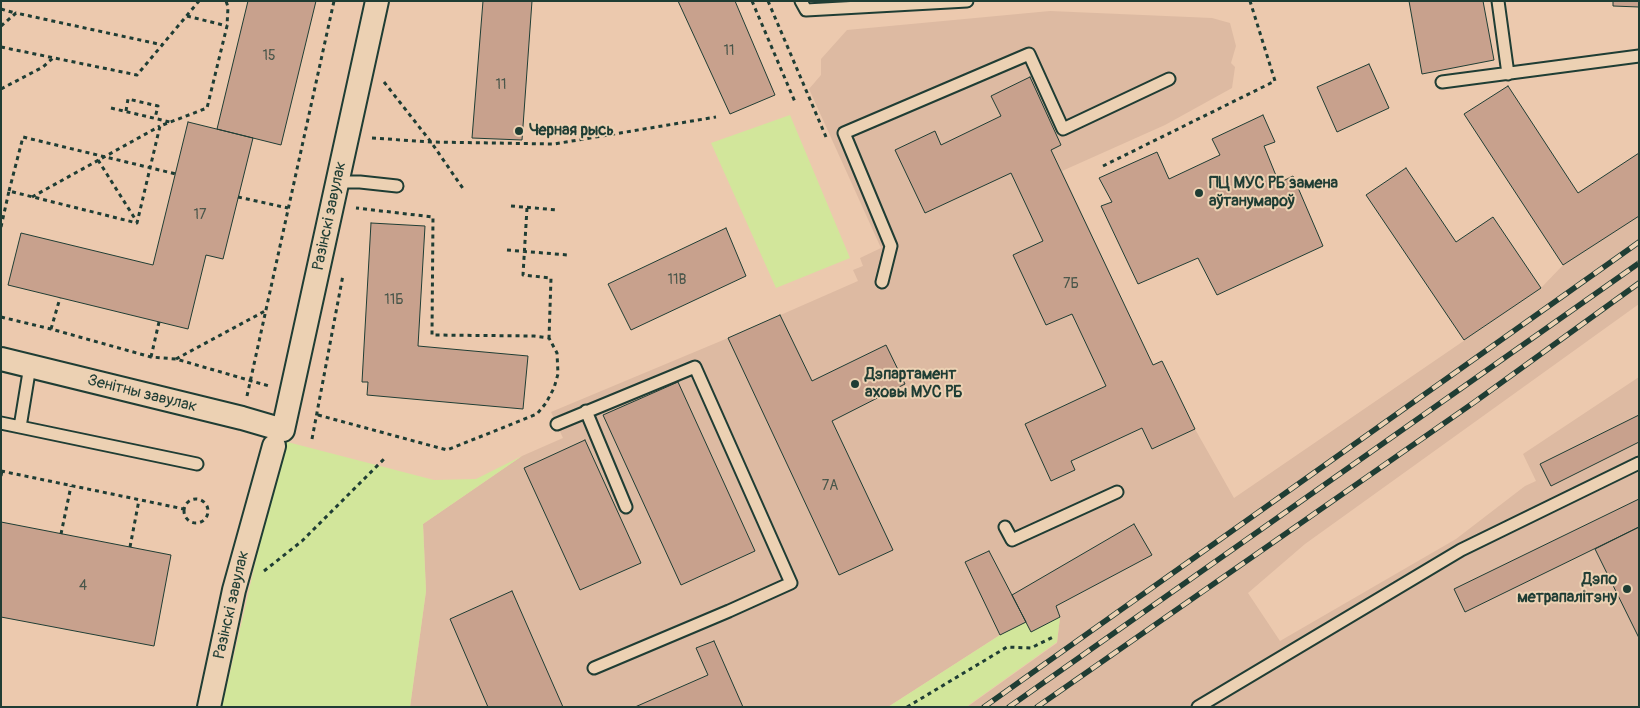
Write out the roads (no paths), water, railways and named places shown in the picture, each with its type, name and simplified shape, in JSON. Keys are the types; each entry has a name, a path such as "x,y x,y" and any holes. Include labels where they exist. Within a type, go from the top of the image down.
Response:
{"street":[{"name":"Разінскі завулак","path":"209,707 234,590 291,394 377,1"},
{"name":"Зенітны завулак","path":"1,358 242,418 279,438"}],"lane":[{"path":"800,1 806,10 967,1"},
{"path":"1498,1 1508,74"},
{"path":"882,282 891,246 844,133 1029,54 1063,129 1169,79"},
{"path":"1442,82 1639,56"},
{"path":"337,182 360,182 397,186"},
{"path":"20,427 30,366"},
{"path":"557,424 695,367 791,583 729,612 594,668"},
{"path":"586,411 626,507"},
{"path":"1,424 197,464"},
{"path":"1198,707 1461,550 1639,463"},
{"path":"1005,527 1012,540 1117,492"}],"railway":[{"path":"984,707 1639,242"},
{"path":"1009,707 1639,263"},
{"path":"1037,707 1476,401 1639,283"}],"place":[{"name":"Черная рысь","path":"519,131"},
{"name":"ПЦ МУС РБ замена аўтанумароў","path":"1199,193"},
{"name":"Дэпартамент аховы МУС РБ","path":"855,384"},
{"name":"Дэпо метрапалітэну","path":"1627,589"}]}
